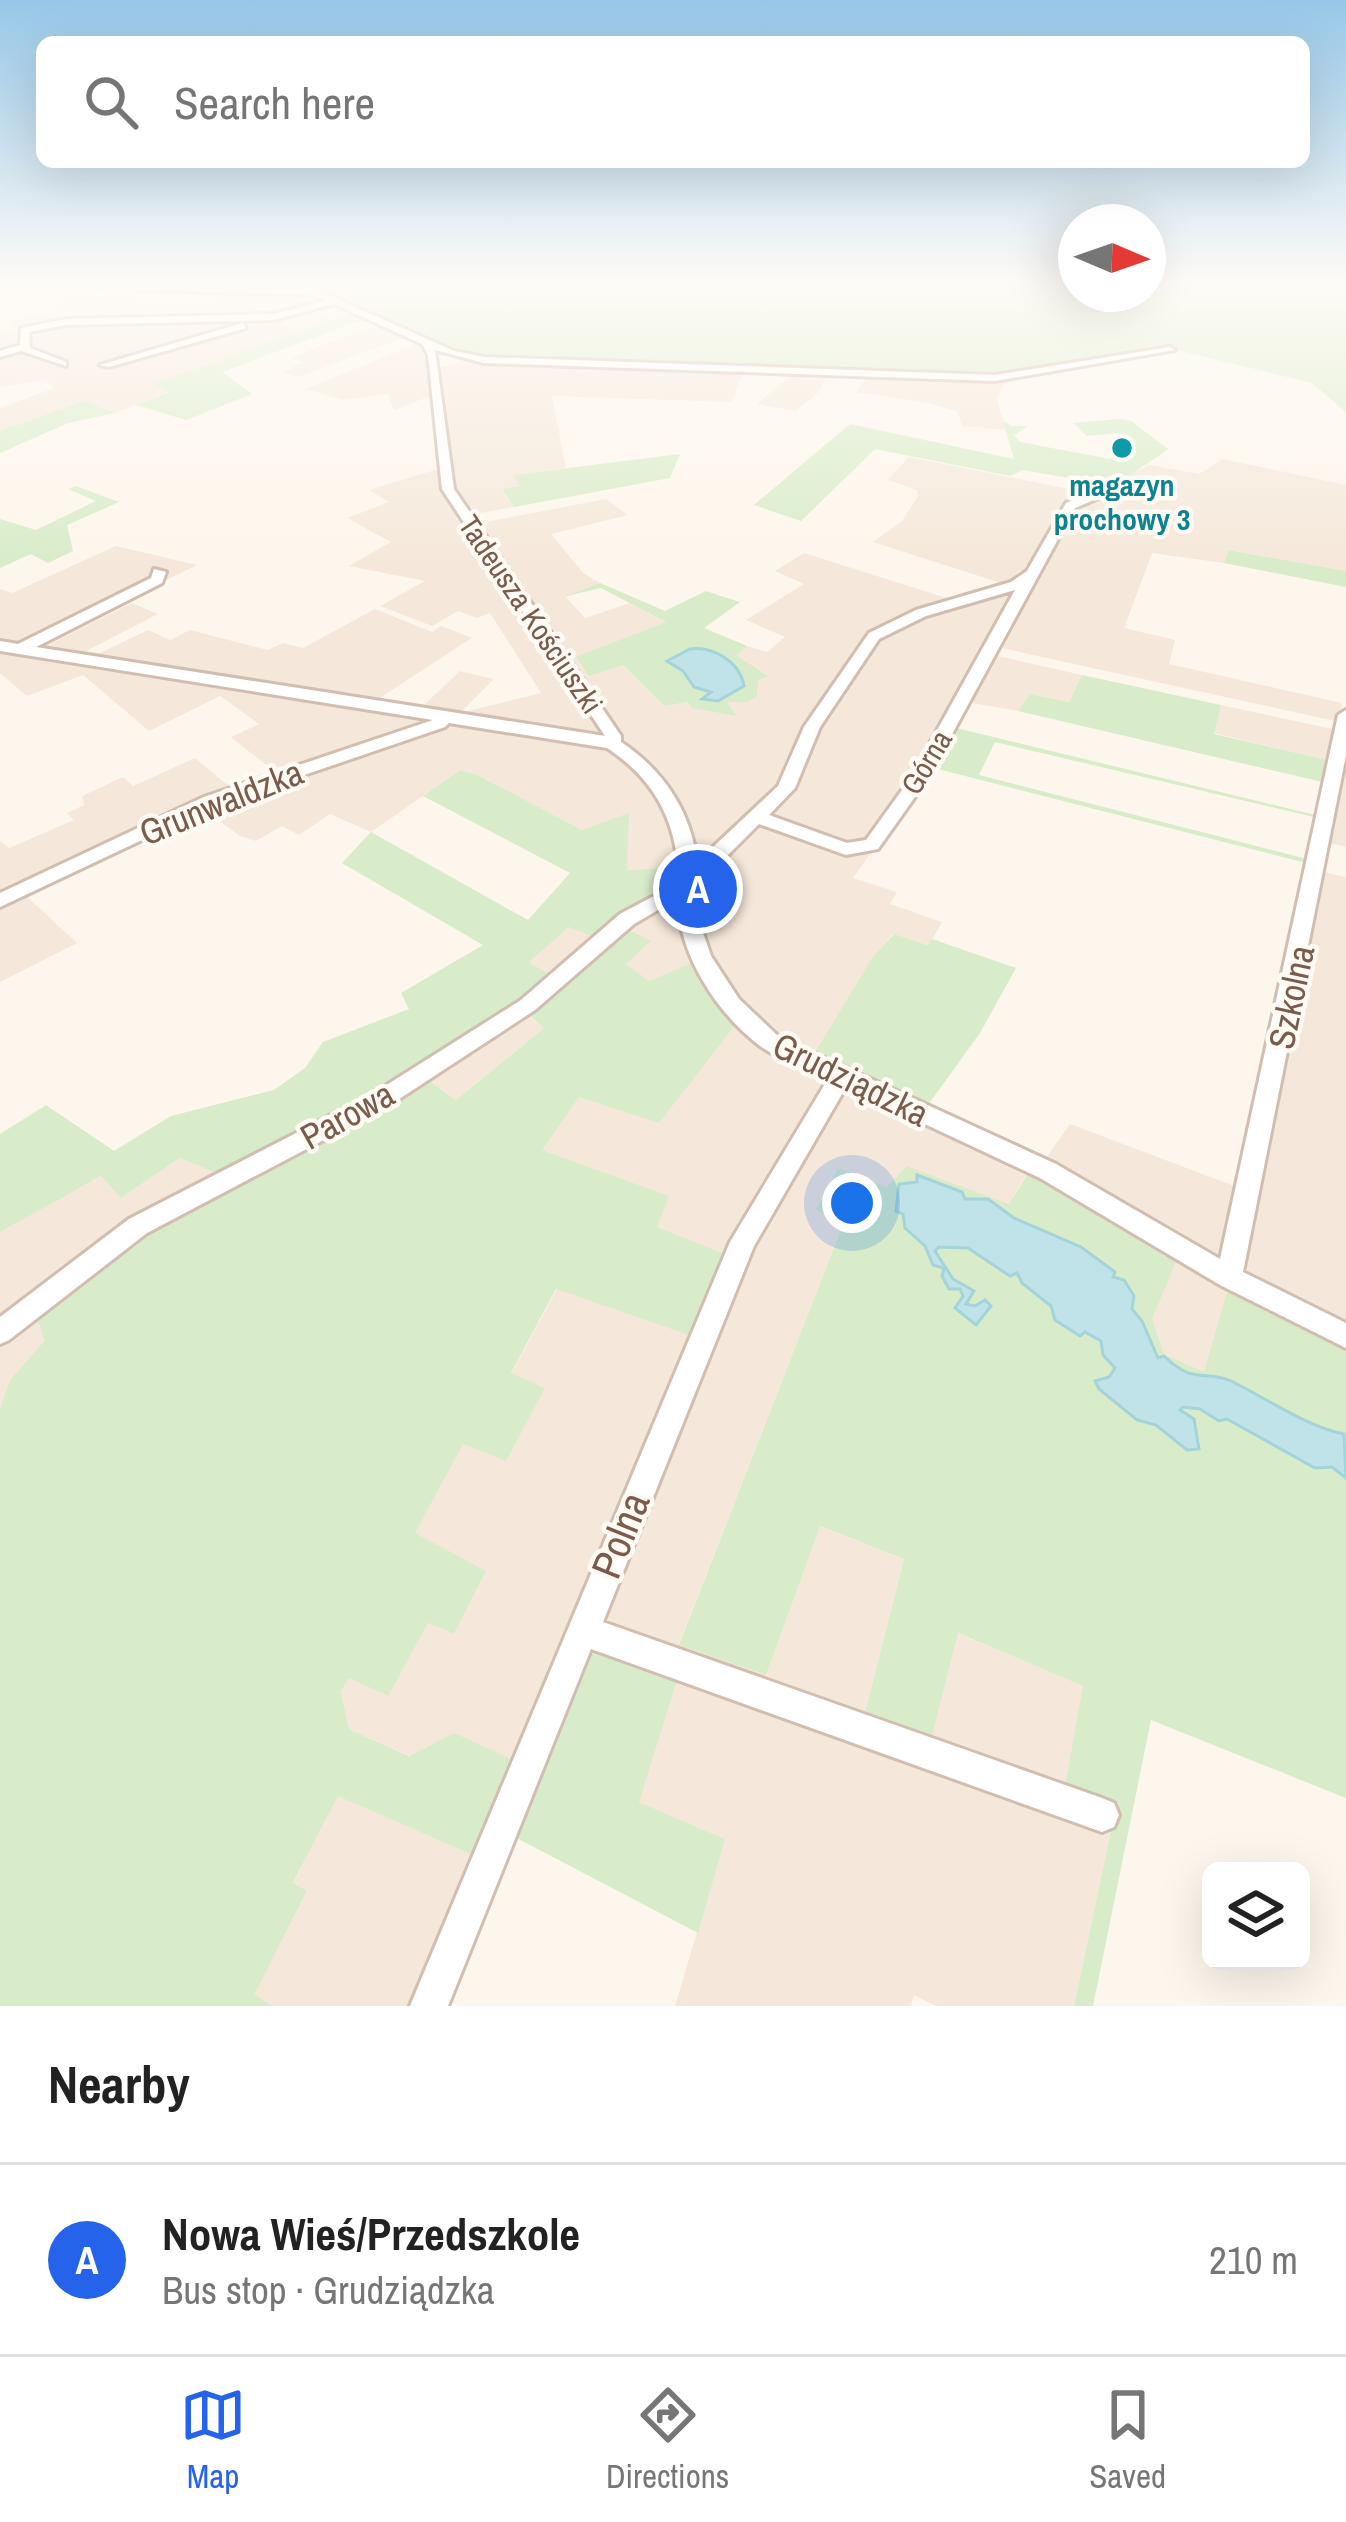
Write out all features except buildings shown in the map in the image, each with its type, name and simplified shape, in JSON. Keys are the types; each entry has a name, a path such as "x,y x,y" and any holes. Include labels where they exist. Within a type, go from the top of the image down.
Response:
{"street":[{"name":"Tadeusza Kościuszki","path":"436,379 448,489 554,641 614,736 612,744"},
{"path":"1030,575 1070,506 1106,490"},
{"path":"20,649 158,580 159,572"},
{"name":"Górna","path":"760,818 846,849 872,845 918,780 1030,575"},
{"name":"Parowa","path":"0,1332 138,1226 382,1099 528,1005 627,919 688,882 760,818 786,788 812,727 874,636 921,613 1001,592 1030,575"},
{"path":"0,646 612,744"},
{"name":"Grunwaldzka","path":"0,901 210,801 439,724 447,716"},
{"name":"Szkolna","path":"1229,1277 1346,716"},
{"name":"Grudziądzka","path":"612,744 626,752 666,794 681,824 689,924 704,960 736,1010 771,1043 1048,1171 1229,1277 1346,1336"},
{"name":"Polna","path":"429,2006 743,1242 840,1078"},
{"path":"581,1630 1102,1815"}],"shaded area":[{"path":"0,379 170,379 155,384 171,391 115,413 84,402 0,431 0,408 54,388 45,380 0,387"},
{"path":"331,379 431,379 433,395 394,410 388,394 343,400 305,389"},
{"path":"439,379 741,379 732,402 552,396 566,468 514,475 521,486 502,490 514,507 474,514 480,523 606,499 628,515 551,534 583,573 600,583 566,597 585,618 630,603 667,623 577,658 623,665 664,706 688,702 736,715 727,702 732,699 736,654 747,646 767,652 785,637 746,620 804,584 775,571 804,553 956,601 994,590 1001,583 873,542 902,521 918,496 917,490 888,480 909,457 1074,490 1058,513 1068,513 1104,486 1149,465 1199,474 1222,459 1346,485 1346,571 1230,550 1224,563 1152,553 1124,628 1175,640 1169,664 1342,703 1340,722 997,647 993,655 1082,675 1069,702 1030,694 1018,711 966,702 923,780 853,878 897,892 890,904 942,922 929,945 893,934 872,959 815,1054 1046,1158 1070,1124 1245,1190 1335,762 1214,733 1221,705 1346,732 1341,766 1346,767 1346,847 1330,843 1324,872 1346,877 1346,1351 1329,1338 1205,1373 1164,1354 1151,1318 1029,1170 1009,1204 907,1166 888,1187 872,1183 844,1222 679,1644 766,1675 819,1526 904,1559 865,1711 957,1633 1084,1686 1065,1786 1116,1805 1074,2006 936,2006 914,1995 911,2006 675,2006 725,1839 639,1802 587,1642 439,2006 273,2006 253,1996 307,1892 293,1884 338,1795 474,1855 454,1733 410,1756 349,1729 341,1690 349,1678 428,1623 454,1634 485,1571 414,1533 463,1443 506,1460 511,1374 557,1289 692,1335 657,1227 668,1196 541,1150 648,981 625,964 561,982 529,962 569,926 677,867 627,870 582,830 460,770 371,832 330,814 299,835 282,826 256,841 240,836 203,809 25,895 77,943 0,982 0,841 9,848 74,820 67,813 84,805 82,796 123,777 133,786 195,758 231,788 275,772 231,737 259,724 220,696 149,731 83,675 27,696 0,673 0,589 12,593 116,546 197,565 36,644 46,646 132,603 158,614 86,651 100,653 148,630 170,640 190,630 268,650 283,643 303,648 375,609 432,632 441,626 472,638 378,699 423,706 460,671 494,679 460,713 541,693 490,613 477,618 458,611 432,626 380,606 425,581 349,566 391,542 347,518 389,502 369,490 448,466"},
{"path":"787,379 825,379 819,392 795,411 757,404"},
{"path":"865,379 1006,379 997,400 1006,430 962,426 958,412 929,403 856,392"},
{"path":"526,1011 545,1027 456,1100 422,1075"},
{"path":"180,1158 220,1175 0,1324 0,1232 6,1226 102,1176 121,1198"},
{"path":"36,1313 44,1341 10,1380 0,1408 0,1342"}],"green space":[{"path":"168,379 231,379 252,394 186,420 136,405 170,392 153,384"},
{"path":"1294,379 1346,379 1346,412 1312,383"},
{"path":"84,401 115,413 68,423 0,453 0,431"},
{"path":"1003,421 1028,426 1014,435 1020,442 1110,459 1117,453 1119,433 1087,436 1073,423 1131,421 1168,449 1112,486 1057,514 1080,480 1023,470 1010,476 875,449 801,521 754,505 850,424 1014,459"},
{"path":"680,454 670,478 514,507 502,489 520,486 513,475"},
{"path":"76,486 119,502 67,525 73,551 48,563 31,554 0,568 0,519 36,530 96,501 68,489"},
{"path":"1229,550 1346,571 1346,587 1224,563"},
{"path":"600,583 665,611 706,591 740,602 704,628 747,646 736,655 768,676 758,680 757,696 747,702 727,702 737,716 692,708 688,702 664,706 623,665 589,676 576,657 666,622 601,588 566,596"},
{"path":"1082,675 1221,705 1214,734 1336,762 1331,784 1018,711 1030,694 1069,702"},
{"path":"952,727 1324,817 1314,865 930,767","holes":["995,742 1314,817 1307,859 979,775"]},
{"path":"460,770 582,830 629,813 627,870 678,867 674,884 599,939 569,927 529,962 562,982 627,929 651,941 626,964 649,981 697,961 736,1024 659,1123 579,1097 542,1150 669,1196 657,1227 727,1255 692,1336 556,1289 511,1373 545,1388 506,1461 463,1444 415,1533 486,1571 454,1634 428,1623 388,1696 349,1678 341,1691 349,1729 409,1756 454,1733 516,1761 475,1856 338,1796 293,1883 307,1891 254,1995 273,2006 0,2006 0,1408 10,1380 44,1341 36,1313 220,1175 180,1158 121,1198 101,1176 0,1232 0,1134 46,1105 114,1151 171,1116 274,1090 305,1068 323,1042 409,1009 401,993 483,945 342,863 371,832 528,920 570,873 423,796","holes":["526,1011 544,1028 456,1100 423,1076"]},
{"path":"894,934 928,945 932,939 1016,968 980,1033 928,1105 814,1054 872,958"},
{"path":"907,1166 1009,1204 1030,1170 1178,1257 1152,1319 1164,1354 1204,1372 1228,1289 1329,1338 1346,1351 1346,1798 1151,1720 1093,2006 1074,2006 1116,1806 1065,1786 1083,1686 958,1633 932,1736 865,1712 904,1559 820,1526 766,1675 679,1645 844,1222 816,1210 838,1168 887,1187"},
{"path":"586,1642 678,1677 639,1802 725,1839 698,1933 509,1834"}],"water":[{"path":"690,649 724,657 744,686 718,701 702,699 711,692 694,687 683,671 667,661"},
{"path":"917,1175 962,1192 965,1199 988,1199 1014,1218 1081,1247 1115,1272 1113,1277 1124,1280 1134,1296 1132,1309 1158,1358 1164,1356 1192,1374 1231,1381 1301,1418 1344,1434 1346,1478 1332,1467 1315,1468 1227,1419 1219,1421 1200,1409 1183,1407 1180,1410 1194,1419 1199,1449 1187,1450 1156,1425 1137,1420 1099,1389 1095,1381 1109,1377 1115,1368 1103,1355 1101,1341 1085,1332 1080,1336 1055,1320 1051,1306 1022,1283 1017,1273 1010,1276 968,1248 939,1247 935,1251 953,1279 974,1291 966,1304 975,1306 985,1300 991,1306 976,1325 955,1308 963,1296 960,1289 949,1289 942,1276 944,1268 933,1265 925,1246 905,1228 903,1214 896,1211 899,1184 917,1182"}],"place":[{"name":"magazyn prochowy 3","path":"1122,448"},
{"name":"Nowa Wieś/Przedszkole","path":"698,889"}]}
